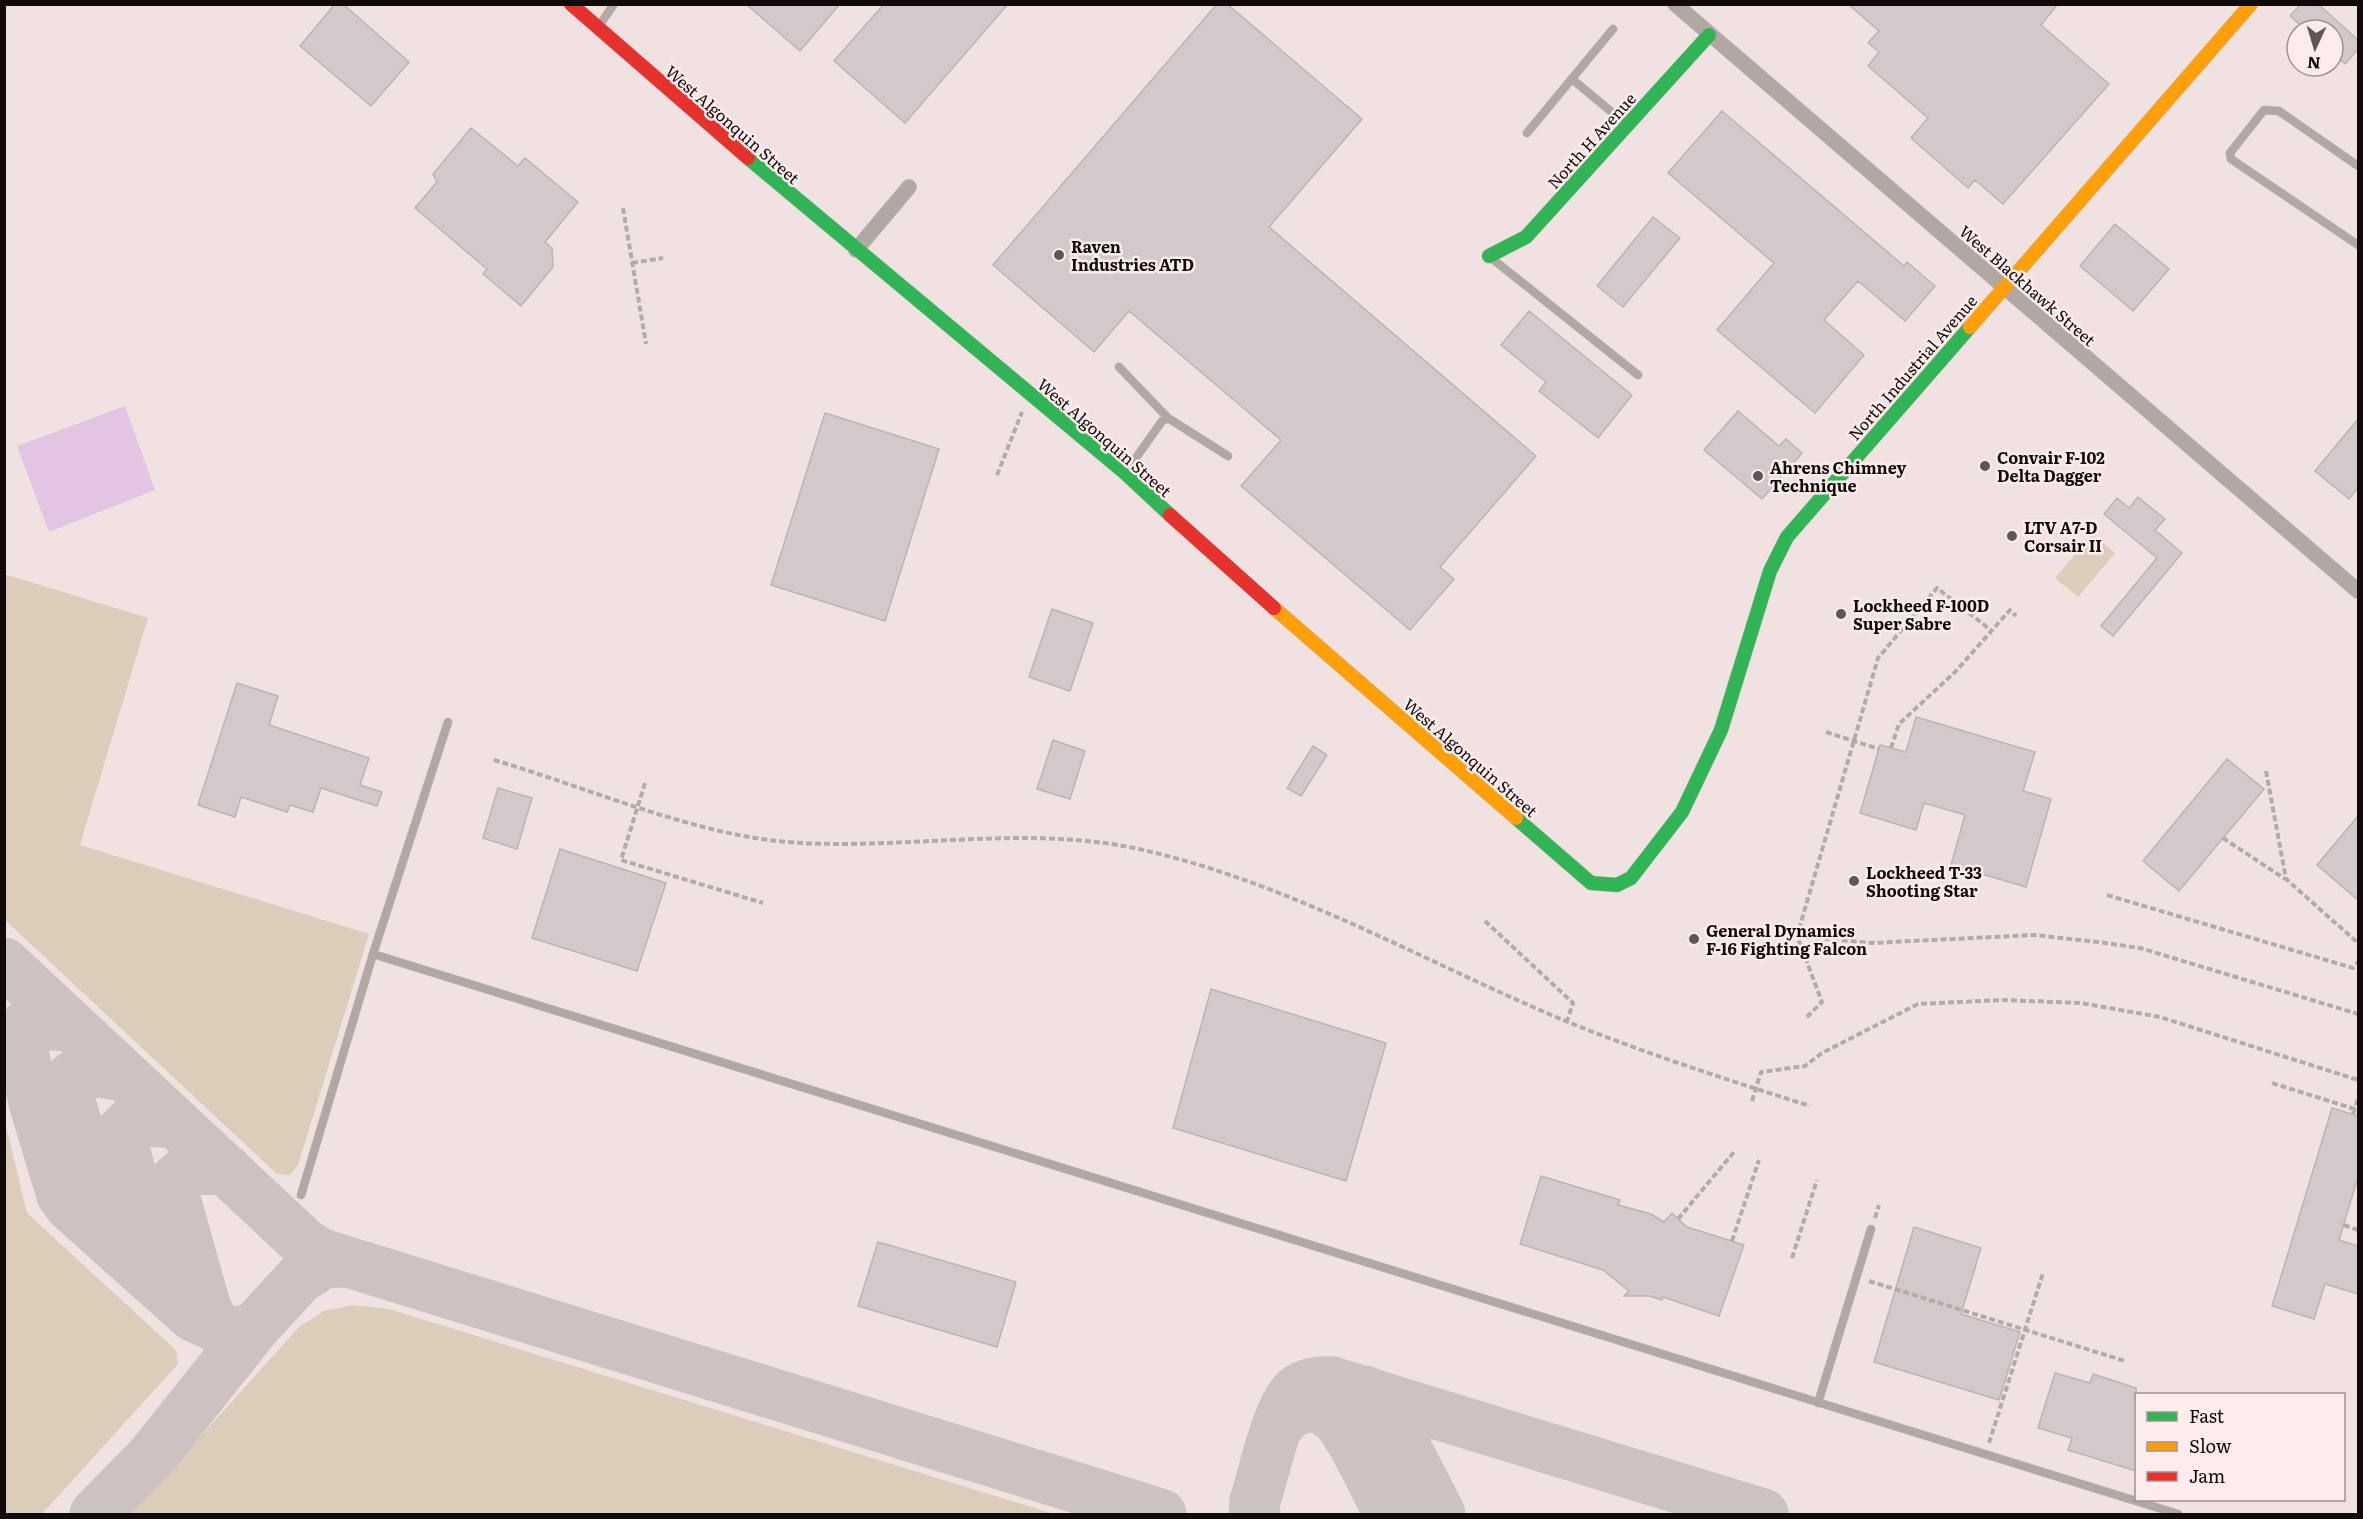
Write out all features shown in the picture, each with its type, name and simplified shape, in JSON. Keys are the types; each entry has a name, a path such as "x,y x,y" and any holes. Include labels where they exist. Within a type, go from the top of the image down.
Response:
{"street":[{"name":"West Algonquin Street","path":"571,4 856,250 1125,474 1248,586 1591,883 1617,885"},
{"name":"West Blackhawk Street","path":"1675,4 2358,591"},
{"name":"North Industrial Avenue","path":"1617,885 1631,878 1682,812 1721,730 1770,571 1787,537 2251,4"},
{"name":"North H Avenue","path":"1489,256 1526,237 1709,35"},
{"path":"856,250 909,187"}],"lane":[{"path":"598,28 614,4"},
{"path":"1527,133 1613,29"},
{"path":"1572,78 1628,125"},
{"path":"2358,166 2279,111 2271,110 2264,110 2230,153 2231,159 2358,245"},
{"path":"1489,256 1638,375"},
{"path":"1119,367 1168,418 1228,456"},
{"path":"1125,474 1162,421 1168,418"},
{"path":"301,1196 374,954 448,722"},
{"path":"374,954 2178,1515"},
{"path":"1818,1403 1871,1229"}],"path":[{"path":"623,208 646,344"},
{"path":"632,263 663,258"},
{"path":"997,475 1030,394"},
{"path":"1807,1017 1822,1002 1797,936 1878,658 1937,588 1992,631"},
{"path":"1891,748 1899,724 1955,672 2010,610 2016,616"},
{"path":"1826,732 1879,749"},
{"path":"494,760 693,823 783,842 843,843 1053,837 1140,850 1216,871 1340,918 1567,1021 1693,1069 1810,1106"},
{"path":"2266,771 2286,879"},
{"path":"645,783 621,860 764,903"},
{"path":"2223,838 2286,879 2358,943"},
{"path":"2107,895 2353,968 2358,962"},
{"path":"1485,921 1573,1002 1567,1021"},
{"path":"1797,936 1871,943 2034,935 2098,942 2140,948 2358,1014"},
{"path":"1752,1101 1761,1072 1806,1066 1822,1053 1918,1004 2002,1000 2081,1003 2160,1017 2358,1080"},
{"path":"2272,1083 2357,1109"},
{"path":"2353,1114 2357,1109 2358,1099"},
{"path":"1678,1219 1734,1152"},
{"path":"1732,1241 1758,1160"},
{"path":"1792,1258 1818,1180"},
{"path":"2344,1225 2358,1230"},
{"path":"1985,1455 2043,1273"},
{"path":"1856,1277 2125,1361"}],"shaded area":[{"path":"125,406 155,490 49,532 17,446"},
{"path":"2092,534 2115,553 2078,597 2055,578"},
{"path":"4,574 148,618 80,845 369,934 298,1165 290,1175 277,1174 5,920"},
{"path":"5,1122 27,1213 176,1350 178,1364 42,1514 5,1514"},
{"path":"353,1305 389,1309 1054,1514 131,1514 299,1327 324,1311"}],"building":[{"path":"335,4 343,4 409,62 371,106 300,46"},
{"path":"746,4 840,4 800,51"},
{"path":"884,4 1008,4 905,123 834,61"},
{"path":"1217,4 1227,4 1362,119 1269,227 1536,456 1440,567 1454,579 1410,630 1241,486 1281,440 1129,311 1094,352 993,265"},
{"path":"1848,4 2058,4 2041,25 2109,84 2003,204 1975,180 1968,188 1911,138 1928,118 1868,66 1879,52 1868,43 1879,31"},
{"path":"2301,4 2318,4 2334,18 2292,18 2290,16"},
{"path":"2345,28 2358,40 2358,49 2345,64"},
{"path":"1722,111 1904,266 1907,262 1935,286 1905,321 1858,281 1824,320 1864,355 1815,413 1717,330 1774,263 1668,173"},
{"path":"471,128 518,166 525,158 578,202 545,242 552,248 553,267 521,306 483,274 487,269 415,208 437,182 433,174"},
{"path":"1653,217 1680,238 1623,307 1597,286"},
{"path":"2115,224 2169,269 2133,311 2080,266"},
{"path":"1529,311 1632,395 1598,438 1539,391 1546,382 1501,345"},
{"name":"Ahrens Chimney Technique","path":"1738,411 1779,446 1786,439 1802,453 1762,499 1704,450"},
{"path":"825,413 939,449 885,621 771,585"},
{"path":"2358,419 2358,488 2349,499 2315,471"},
{"path":"2138,497 2165,519 2155,530 2182,553 2113,636 2101,626 2157,558 2104,514 2117,498 2129,508"},
{"path":"1052,609 1093,623 1070,691 1029,677"},
{"path":"237,683 278,696 269,725 369,758 360,785 382,792 377,806 321,788 313,812 290,805 287,812 241,797 235,817 198,805"},
{"path":"1916,717 2035,752 2023,791 2051,799 2026,887 1951,865 1965,815 1924,803 1916,830 1860,813 1880,745 1906,752"},
{"path":"1053,740 1085,751 1070,799 1037,789"},
{"path":"1313,746 1327,755 1301,796 1287,788"},
{"path":"2227,759 2264,789 2179,891 2143,861"},
{"path":"498,788 532,798 517,849 483,838"},
{"path":"2358,816 2358,900 2317,865"},
{"path":"560,849 666,883 637,971 532,938"},
{"path":"1211,989 1386,1043 1346,1181 1173,1128"},
{"path":"2332,1108 2358,1116 2358,1177 2339,1240 2358,1246 2358,1294 2325,1284 2314,1319 2272,1306"},
{"path":"1541,1176 1620,1200 1618,1205 1651,1214 1664,1222 1672,1213 1687,1227 1744,1245 1719,1316 1663,1297 1662,1300 1650,1296 1624,1296 1629,1291 1603,1270 1520,1244"},
{"path":"1914,1227 1981,1248 1961,1314 2020,1332 1999,1400 1874,1362"},
{"path":"878,1242 1016,1282 997,1347 858,1306"},
{"path":"2055,1373 2090,1383 2093,1374 2136,1388 2135,1471 2068,1450 2072,1438 2038,1428"}],"taxiway":[{"path":"4,963 304,1243 319,1253 1161,1514"},
{"path":"72,1026 32,1024 26,1025 19,1033 34,1103 62,1195 70,1206 193,1316 223,1330 237,1332 254,1328"},
{"path":"112,1244 66,1088 69,1080 81,1073 99,1072 124,1076"},
{"path":"166,1292 156,1267 120,1133 133,1120 175,1123"},
{"path":"217,1328 206,1309 173,1191 176,1179 188,1169 227,1170"},
{"path":"95,1514 152,1456 254,1328 299,1279 323,1263 345,1262"},
{"path":"1254,1514 1255,1501 1272,1442 1289,1400 1296,1391 1304,1386 1327,1382 1763,1514"},
{"path":"1365,1391 1377,1399 1387,1411 1440,1514"},
{"path":"1280,1424 1299,1409 1314,1407 1335,1418 1356,1449 1389,1514"}],"traffic: fast":[{"path":"1489,256 1526,237 1709,35"},
{"path":"748,158 1125,473 1170,515"},
{"path":"1516,818 1591,883 1617,885 1631,878 1682,812 1721,730 1770,571 1787,537 1970,327"}],"traffic: slow":[{"path":"1970,327 2251,4"},
{"path":"1274,608 1516,818"}],"traffic: jam":[{"path":"571,4 748,158"},
{"path":"1170,515 1274,608"}],"place":[{"name":"Raven Industries ATD","path":"1059,255"},
{"name":"Convair F-102 Delta Dagger","path":"1985,466"},
{"name":"Ahrens Chimney Technique","path":"1758,476"},
{"name":"LTV A7-D Corsair II","path":"2012,536"},
{"name":"Lockheed F-100D Super Sabre","path":"1841,614"},
{"name":"Lockheed T-33 Shooting Star","path":"1854,881"},
{"name":"General Dynamics F-16 Fighting Falcon","path":"1694,939"}]}
